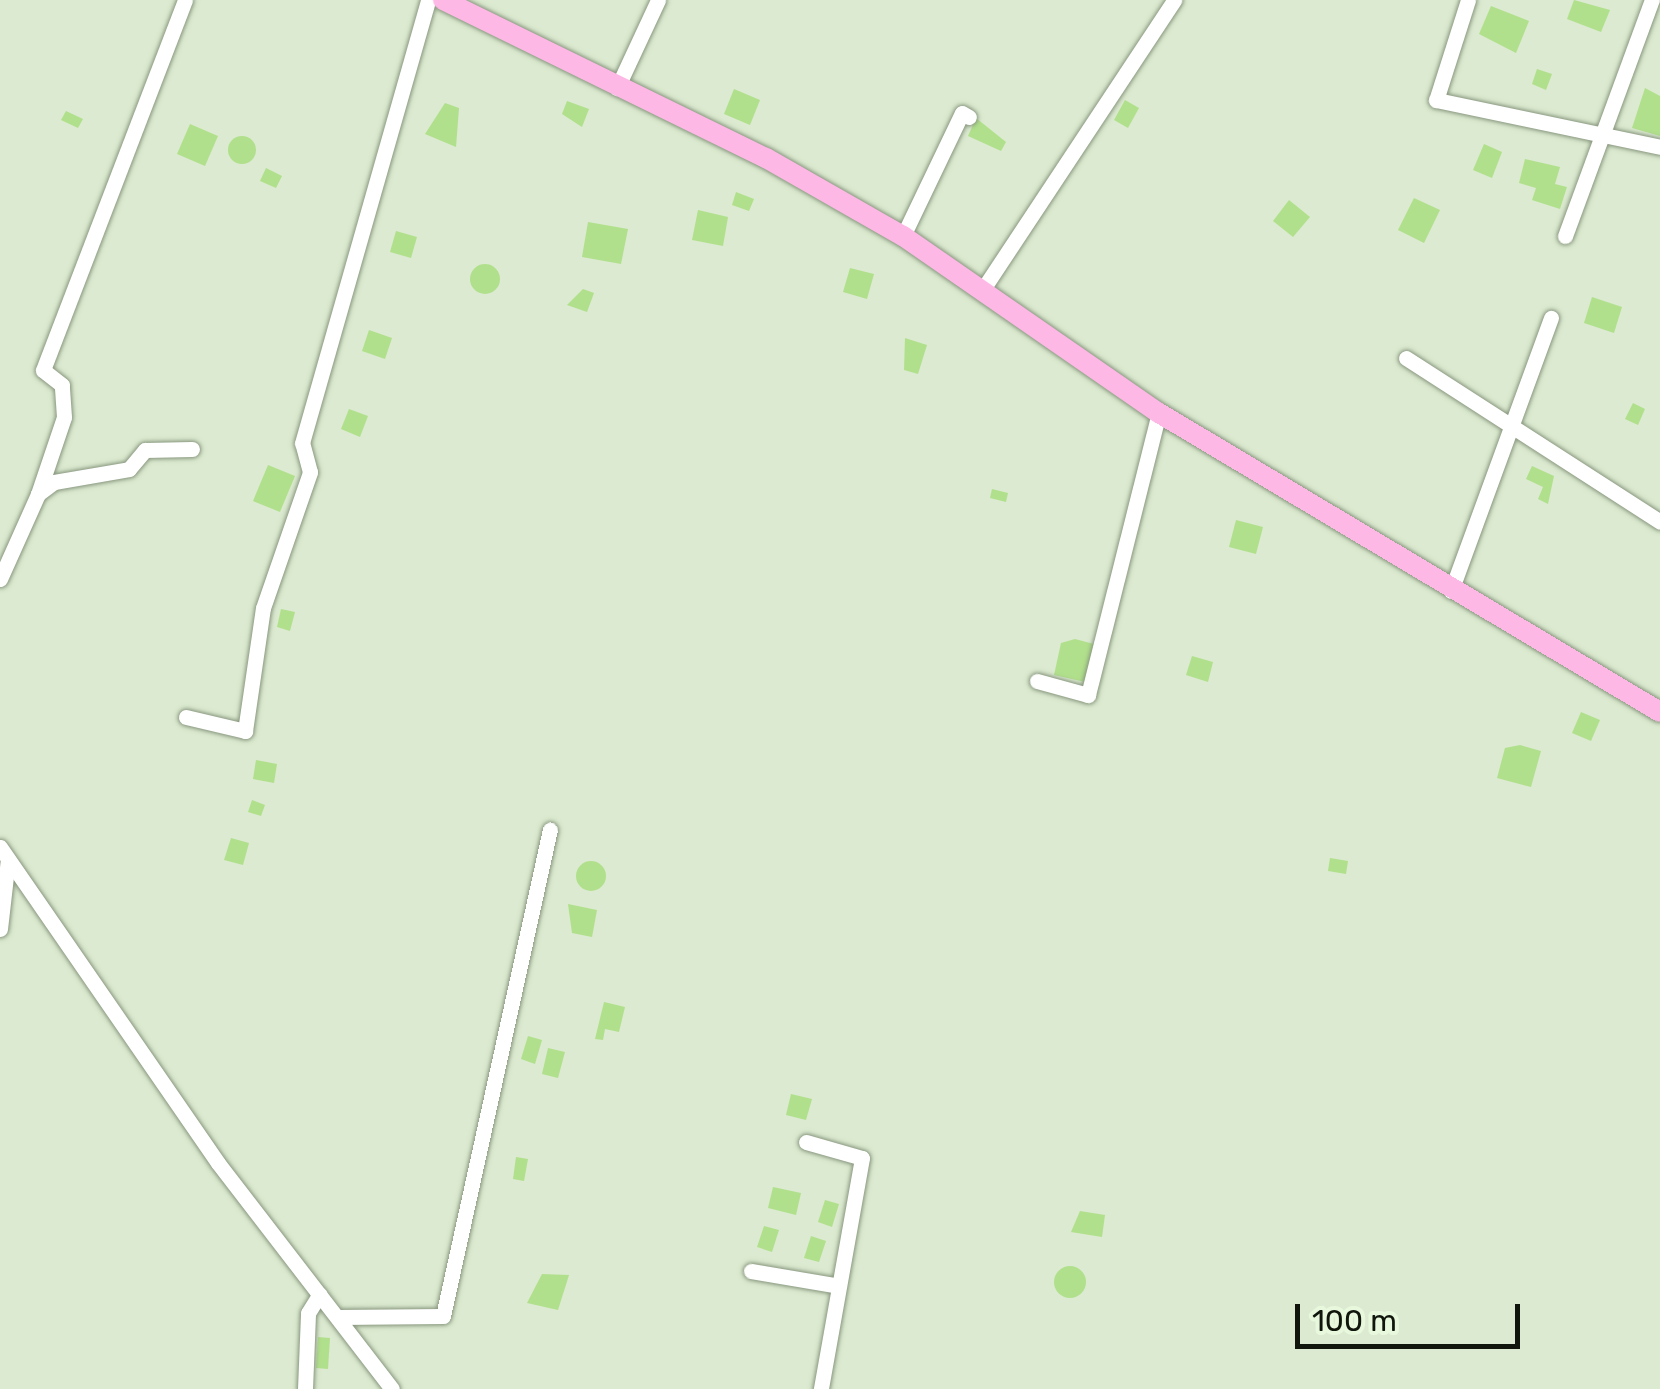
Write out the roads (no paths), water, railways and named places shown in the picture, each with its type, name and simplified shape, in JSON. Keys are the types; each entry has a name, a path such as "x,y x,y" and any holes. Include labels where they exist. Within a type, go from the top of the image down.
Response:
{"main road":[{"path":"443,0 903,236 984,286 1160,413 1660,712"}],"street":[{"path":"0,580 38,494 64,417 62,386 43,370 185,0"},
{"path":"186,718 246,731 263,608 310,472 302,443 428,0"},
{"path":"617,88 658,0"},
{"path":"984,286 1174,0"},
{"path":"1468,0 1436,100 1660,147"},
{"path":"1565,236 1652,0"},
{"path":"903,236 962,113 970,117"},
{"path":"1452,591 1515,428 1551,318"},
{"path":"1406,358 1660,522"},
{"path":"1037,682 1088,694 1160,413"},
{"path":"38,494 54,482 128,469 145,450 192,448"},
{"path":"338,1317 442,1316 550,830"},
{"path":"4,853 392,1389"},
{"path":"0,929 4,853"},
{"path":"806,1142 862,1158 834,1285 820,1389"},
{"path":"752,1271 834,1285"},
{"path":"306,1389 308,1314 320,1294"}]}
